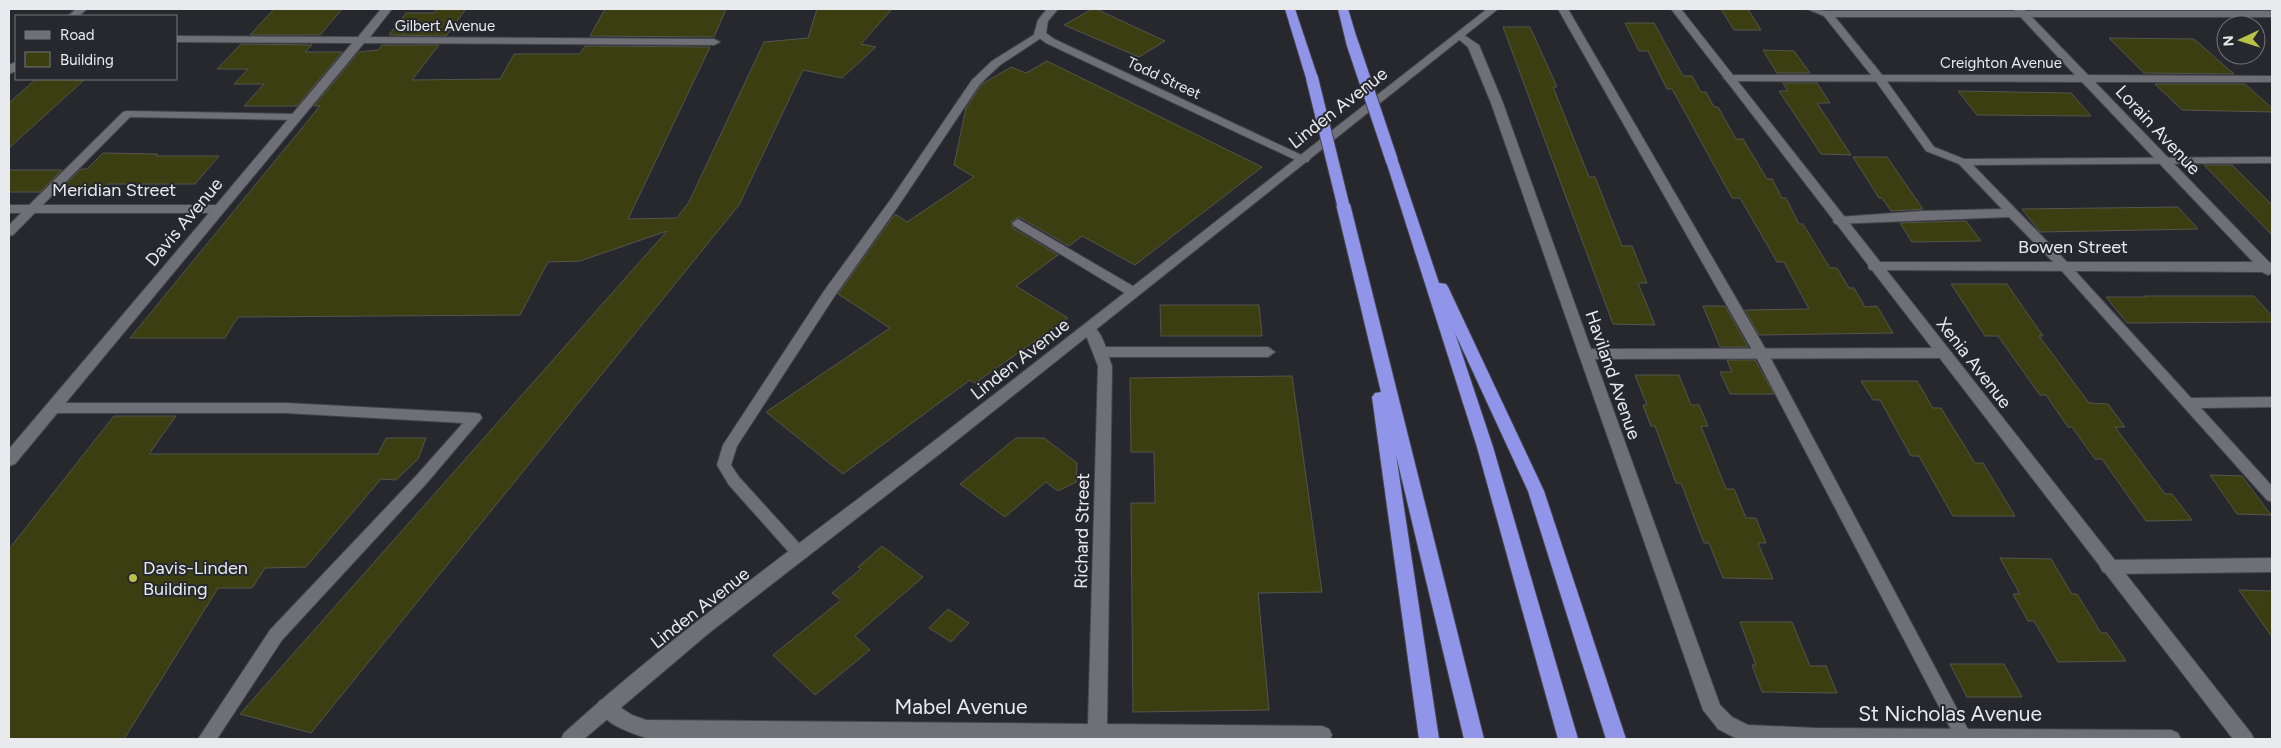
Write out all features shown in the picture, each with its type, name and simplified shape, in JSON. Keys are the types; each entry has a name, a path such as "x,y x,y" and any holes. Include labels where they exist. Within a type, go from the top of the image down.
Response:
{"highway":[{"path":"1290,9 1312,78 1370,324 1444,603 1474,739"},
{"path":"1343,9 1352,42 1414,227 1484,447 1568,739"},
{"path":"1414,227 1536,491 1616,739"},
{"path":"1370,324 1429,739"}],"street":[{"name":"Davis Avenue","path":"9,460 387,9"},
{"path":"1040,34 1043,20 1053,9"},
{"name":"Linden Avenue","path":"571,739 606,707 1493,9"},
{"name":"Xenia Avenue","path":"1676,9 1839,221 2244,739"},
{"name":"Lorain Avenue","path":"2021,11 2270,269"},
{"name":"Todd Street","path":"1040,34 1090,61 1304,159"},
{"name":"Haviland Avenue","path":"1461,36 1473,45 1497,103 1712,710 1730,727"},
{"name":"Gilbert Avenue","path":"178,39 360,42 714,42"},
{"name":"Creighton Avenue","path":"1729,78 2272,79"},
{"name":"Meridian Street","path":"9,209 220,209"},
{"name":"Bowen Street","path":"1875,266 2270,269"},
{"name":"Richard Street","path":"1088,329 1102,352 1105,366 1097,736"},
{"path":"1586,354 1942,353"},
{"path":"2109,567 2272,565"},
{"name":"Mabel Avenue","path":"606,707 626,722 646,729 1097,736 1322,735"},
{"name":"St Nicholas Avenue","path":"1730,727 1746,734 1785,737 2171,739"}],"lane":[{"path":"1563,9 1762,355 1965,738"},
{"path":"1812,9 1827,14 2021,11 2272,14"},
{"path":"1827,14 1879,78 1930,149 1963,162 2272,160"},
{"path":"800,554 734,481 724,465 730,445 829,294 895,202 976,82 996,63 1040,34"},
{"path":"9,232 127,114 297,117"},
{"path":"1963,162 2064,266 2272,496"},
{"path":"1839,221 1922,215 2013,213"},
{"path":"1018,223 1133,292"},
{"path":"1102,352 1268,352"},
{"path":"2189,403 2272,402"},
{"path":"53,408 286,408 475,418 276,635 207,739"}],"building":[{"path":"274,9 342,9 320,35 250,35"},
{"path":"437,9 466,9 446,36 389,35 406,13 434,13"},
{"path":"605,9 726,9 714,37 590,36"},
{"path":"817,9 892,9 861,44 876,47 842,78 803,70 739,205 311,733 240,714 667,231 580,261 548,262 520,315 238,317 225,338 130,338 320,106 314,106 359,52 378,50 382,45 439,45 412,80 500,79 514,54 580,54 585,46 710,47 628,219 677,218 689,202 764,42 808,38"},
{"path":"1092,9 1096,9 1165,41 1139,57 1064,25"},
{"path":"1721,9 1748,9 1761,30 1734,30"},
{"path":"1625,23 1654,23 1683,76 1692,76 1701,92 1706,92 1714,107 1718,107 1736,139 1743,139 1767,179 1772,179 1782,198 1786,198 1799,224 1803,224 1830,268 1837,268 1849,288 1854,288 1865,307 1877,306 1893,333 1759,335 1745,310 1809,309 1784,262 1777,262 1740,198 1732,198 1672,89 1667,89 1648,51 1639,51"},
{"path":"1503,27 1530,27 1557,87 1553,87 1589,177 1595,177 1622,246 1632,246 1647,283 1638,283 1655,325 1613,324"},
{"path":"2109,38 2194,39 2216,58 2216,65 2224,65 2234,74 2144,73"},
{"path":"241,44 312,45 305,52 342,52 297,106 244,106 264,84 234,84 248,69 217,69"},
{"path":"1763,50 1794,51 1810,73 1777,73"},
{"path":"1047,61 1262,167 1135,265 1082,236 1069,246 1019,217 1011,221 1013,228 1058,255 1016,286 1068,318 975,383 970,380 843,474 766,412 890,328 838,294 895,214 907,222 974,177 954,165 966,108 982,84 1011,67 1026,73"},
{"path":"35,80 84,80 9,148 9,103"},
{"path":"1783,83 1817,83 1830,103 1817,103 1851,155 1821,154 1779,91 1788,91"},
{"path":"2155,84 2245,84 2272,108 2272,112 2182,110"},
{"path":"1958,91 2071,93 2091,116 1977,115"},
{"path":"103,153 158,154 156,156 219,156 195,184 108,184 102,191 59,191 81,169 87,169"},
{"path":"1853,157 1887,157 1923,209 1891,211 1882,198 1879,198"},
{"path":"2204,165 2232,165 2272,205 2272,235"},
{"path":"9,170 62,170 40,192 9,192"},
{"path":"2178,207 2198,229 2040,232 2022,209"},
{"path":"1966,221 1981,241 1912,242 1900,223"},
{"path":"1951,284 2007,284 2043,336 2039,336 2089,403 2108,404 2125,427 2115,427 2165,494 2172,494 2192,520 2146,521 2102,459 2095,459 2072,427 2068,427 2046,395 2040,395 1998,336 1985,336"},
{"path":"2254,296 2272,316 2272,322 2127,323 2106,297"},
{"path":"1160,305 1259,305 1262,336 1161,336"},
{"path":"1703,306 1725,306 1748,347 1720,347"},
{"path":"1727,360 1755,360 1774,394 1730,394 1720,372 1732,372"},
{"path":"1635,375 1679,375 1691,405 1699,405 1708,426 1701,426 1726,489 1734,489 1746,518 1756,518 1766,543 1758,543 1773,579 1723,578 1709,543 1704,543 1681,483 1676,483 1655,426 1651,426 1643,405 1647,405"},
{"path":"1292,376 1322,592 1258,593 1269,710 1133,712 1131,503 1155,503 1154,452 1131,452 1130,378"},
{"path":"1861,381 1917,381 1933,408 1941,408 1975,463 1983,463 2015,516 1953,516 1919,456 1911,456 1880,400 1873,400"},
{"name":"Davis-Linden Building","path":"114,416 176,416 149,454 378,454 386,438 426,438 418,459 396,480 381,479 306,567 265,568 252,588 218,588 124,739 9,739 9,549"},
{"path":"1016,438 1044,438 1077,463 1076,482 1058,491 1046,482 1005,517 960,484"},
{"path":"2210,475 2242,476 2271,515 2237,514"},
{"path":"882,546 923,577 855,636 870,650 815,695 773,655 841,600 832,593 861,569 858,567"},
{"path":"2000,558 2051,559 2072,594 2077,594 2101,633 2107,633 2126,661 2058,662 2034,621 2028,621 2013,594 2020,594"},
{"path":"2239,590 2272,591 2272,637"},
{"path":"948,609 969,623 951,642 929,628"},
{"path":"1740,622 1792,622 1810,666 1826,666 1837,693 1762,692 1752,665 1756,665"},
{"path":"1950,664 2004,664 2022,697 1967,697"}],"place":[{"name":"Davis-Linden Building","path":"133,578"}]}
